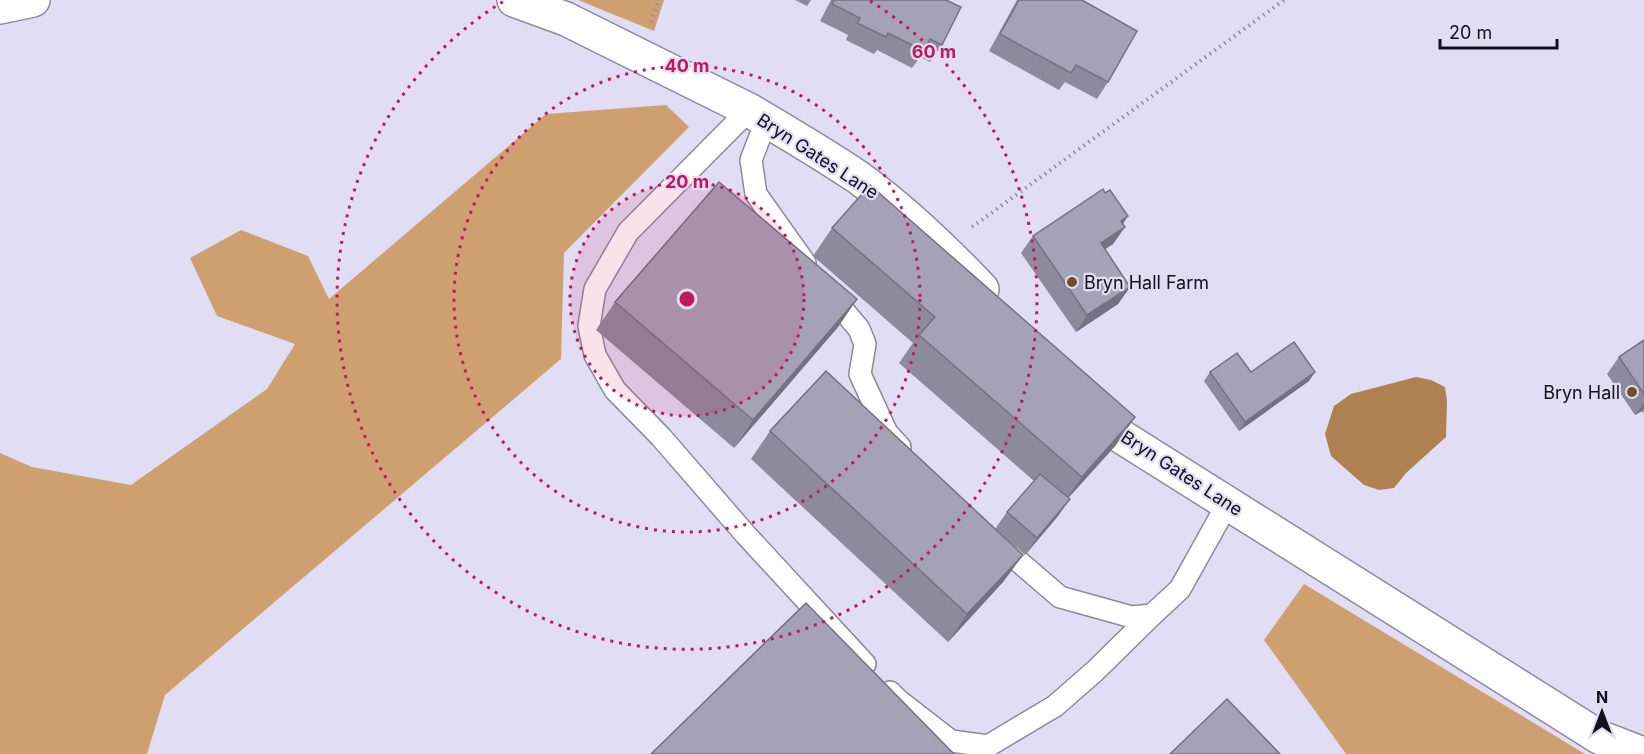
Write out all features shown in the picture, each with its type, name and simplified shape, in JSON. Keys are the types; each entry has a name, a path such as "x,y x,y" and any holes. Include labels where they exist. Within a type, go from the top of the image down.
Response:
{"street":[{"path":"0,7 33,0"},
{"name":"Bryn Gates Lane","path":"514,0 566,20 758,115 859,178 943,248 1000,308"},
{"name":"Bryn Gates Lane","path":"1074,386 1122,437 1599,737 1643,754"}],"lane":[{"path":"758,115 751,160 756,194 822,285 859,329 865,344 860,374 887,433 917,464"},
{"path":"758,115 628,232 595,289 589,326 595,355 615,390 898,700 951,741 988,747 1055,706 1180,589 1228,503"},
{"path":"979,528 1060,597 1132,617 1152,615"}],"path":[{"path":"943,248 1284,0"}],"shaded area":[{"path":"578,0 664,0 654,31"},
{"path":"666,105 689,127 564,253 561,359 165,695 147,754 0,754 0,453 32,467 131,485 267,389 295,344 217,316 190,258 241,230 308,256 329,299 546,114"},
{"path":"1416,377 1431,380 1445,387 1446,437 1406,473 1394,488 1379,490 1364,485 1331,456 1325,434 1334,406 1351,394"},
{"path":"1304,584 1585,754 1346,754 1264,640"}],"building":[{"path":"834,0 946,0 961,7 942,45 930,39 924,51 888,33 886,37 857,23 860,18 832,4"},
{"path":"1019,0 1082,0 1137,31 1108,82 1076,65 1071,73 1000,34"},
{"path":"719,182 857,299 753,420 615,302"},
{"path":"870,185 1135,417 1082,477 919,335 935,317 832,228"},
{"name":"Bryn Hall Farm","path":"1103,189 1105,193 1110,190 1128,216 1121,221 1125,227 1101,243 1130,287 1087,315 1033,236"},
{"path":"1644,340 1644,394 1619,357"},
{"path":"1294,342 1315,372 1245,422 1210,372 1237,353 1251,372"},
{"path":"826,371 1023,555 967,614 770,431"},
{"path":"1040,474 1070,499 1037,538 1007,512"},
{"path":"806,603 954,754 651,754"},
{"path":"1227,699 1280,754 1170,754"}],"place":[{"name":"Bryn Hall Farm","path":"1072,282"},
{"name":"Bryn Hall","path":"1632,392"}]}
